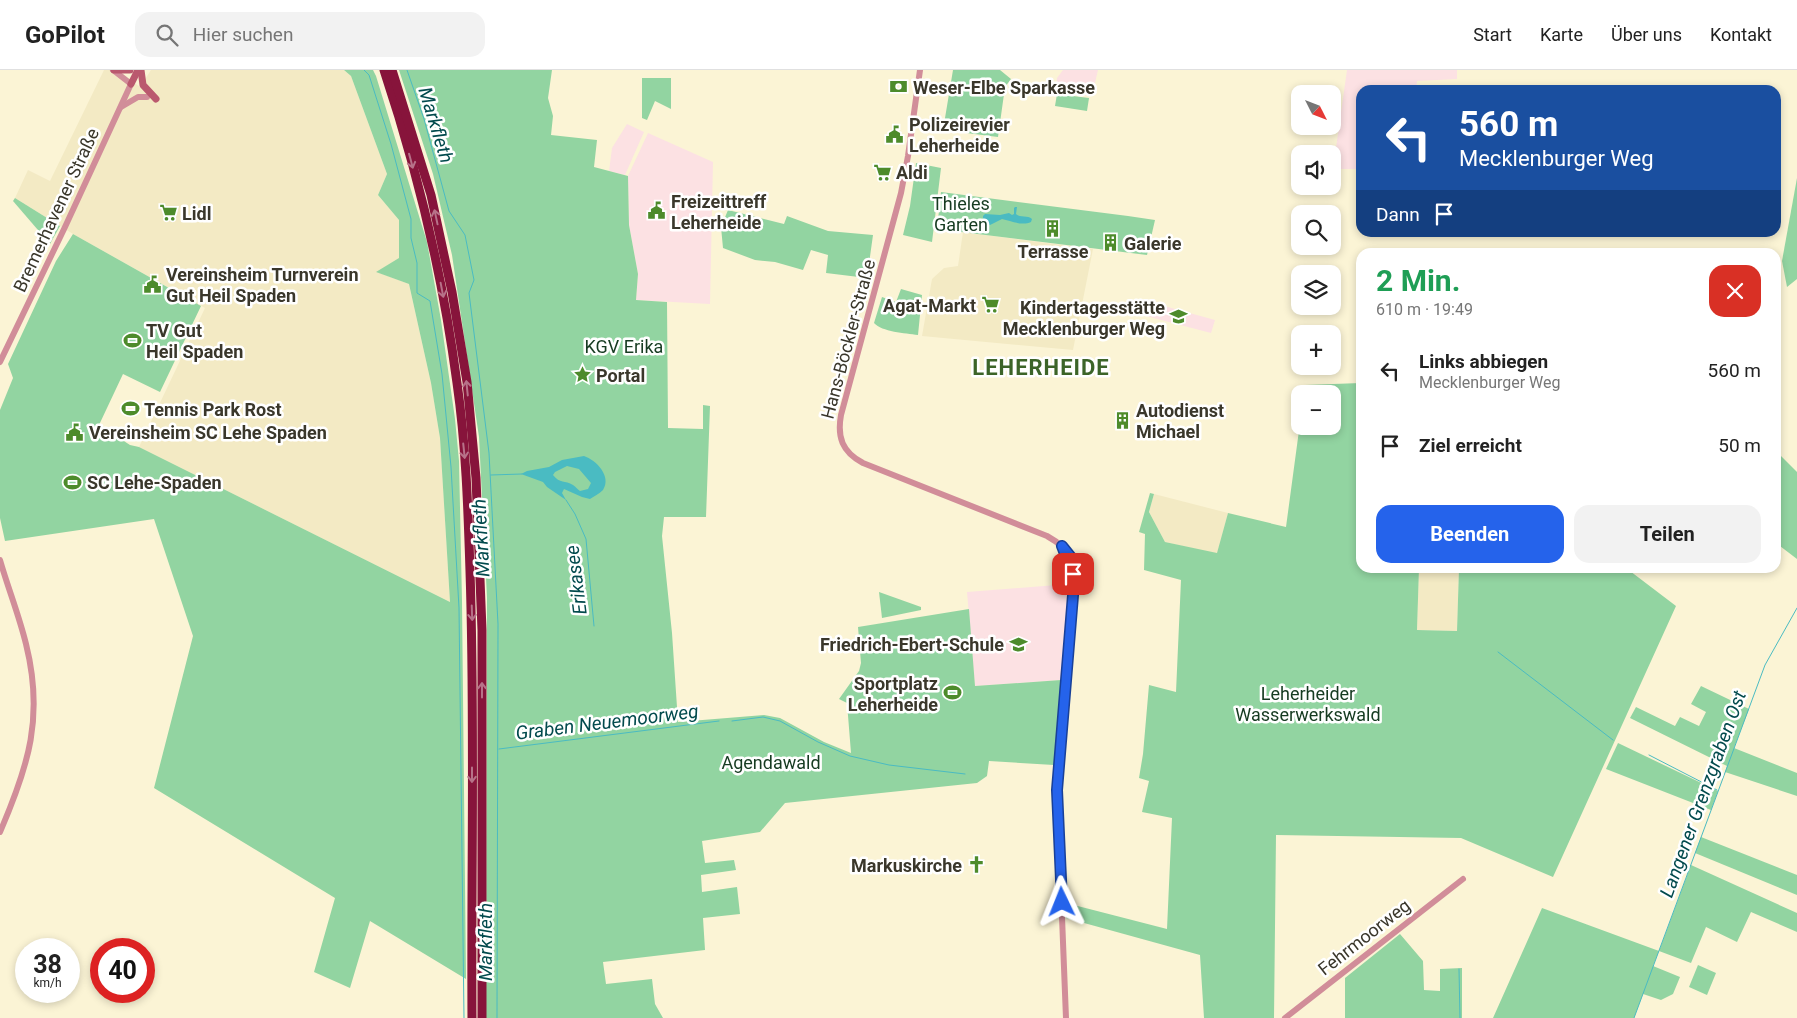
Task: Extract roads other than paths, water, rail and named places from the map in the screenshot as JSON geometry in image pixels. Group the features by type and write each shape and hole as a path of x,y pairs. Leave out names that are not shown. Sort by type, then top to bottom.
{"highway":[{"path":"378,70 391,107 398,114"},
{"path":"384,70 425,211 443,293 457,385 467,483 472,631 472,1018"},
{"path":"392,70 431,195 450,283 466,382 476,478 482,630 482,1018"}],"main road":[{"path":"114,70 130,70"},
{"path":"139,70 143,85 156,99"},
{"name":"Bremerhavener Straße","path":"131,84 139,70"}],"street":[{"path":"114,70 131,84"},
{"name":"Hans-Böckler-Straße","path":"920,70 901,193 839,426 840,435 851,457 863,464 1047,536 1062,546 1074,561 1074,580"},
{"name":"Bremerhavener Straße","path":"0,362 131,84"},
{"path":"120,108 138,97 147,97"},
{"path":"1062,546 1071,566 1074,580 1057,790 1066,1018"},
{"path":"0,560 26,644 32,678 34,708 28,758 0,832"},
{"name":"Fehrmoorweg","path":"1285,1018 1463,879"}],"water":[{"path":"1015,207 1017,207 1016,214 1032,219 1031,222 1020,223 1002,219 990,225 983,223 983,216 985,214 1000,215 1009,213 1012,215 1014,214"},
{"name":"Erikasee","path":"584,456 589,458 598,465 604,474 606,479 603,490 590,499 564,489 562,493 566,500 543,482 521,474 549,467 562,460","holes":["567,466 579,469 591,483 588,489 580,491 573,485 558,480 553,475"]}],"waterway":[{"path":"364,70 369,75 391,144 411,219 411,238 417,263 417,293 430,301 442,374 451,467 459,608 464,1018"},
{"name":"Markfleth","path":"407,70 424,119 449,211 465,235 474,280 469,293 489,453 498,624 497,1018"},
{"name":"Erikasee","path":"491,475 522,474"},
{"name":"Erikasee","path":"566,500 575,514 586,539 594,626"},
{"name":"Langener Grenzgraben Ost","path":"1634,1018 1765,665 1797,608"},
{"path":"1498,652 1613,740"},
{"name":"Graben Neuemoorweg","path":"732,721 763,717 780,721 818,742 850,756 889,765 965,774"},
{"name":"Graben Neuemoorweg","path":"499,749 719,721"},
{"path":"1649,755 1717,790"},
{"path":"1459,969 1460,1018"}],"place":[{"name":"Weser-Elbe Sparkasse","path":"899,87"},
{"name":"Polizeirevier Leherheide","path":"895,134"},
{"name":"Aldi","path":"882,172"},
{"name":"Freizeittreff Leherheide","path":"657,211"},
{"name":"Lidl","path":"168,213"},
{"name":"Terrasse","path":"1053,228"},
{"name":"Galerie","path":"1110,243"},
{"name":"Vereinsheim Turnverein Gut Heil Spaden","path":"152,284"},
{"name":"Agat-Markt","path":"990,305"},
{"name":"Kindertagesstätte Mecklenburger Weg","path":"1179,317"},
{"name":"TV Gut Heil Spaden","path":"132,340"},
{"name":"Portal","path":"582,375"},
{"name":"Tennis Park Rost","path":"130,409"},
{"name":"Autodienst Michael","path":"1122,420"},
{"name":"Vereinsheim SC Lehe Spaden","path":"75,432"},
{"name":"SC Lehe-Spaden","path":"73,482"},
{"name":"Friedrich-Ebert-Schule","path":"1018,644"},
{"name":"Sportplatz Leherheide","path":"952,693"},
{"name":"Markuskirche","path":"976,865"}],"district":[{"name":"LEHERHEIDE","path":"1041,367"}],"park label":[{"name":"Thieles Garten","path":"961,213"},
{"name":"KGV Erika","path":"624,346"},
{"name":"Leherheider Wasserwerkswald","path":"1308,703"},
{"name":"Agendawald","path":"771,762"}]}
